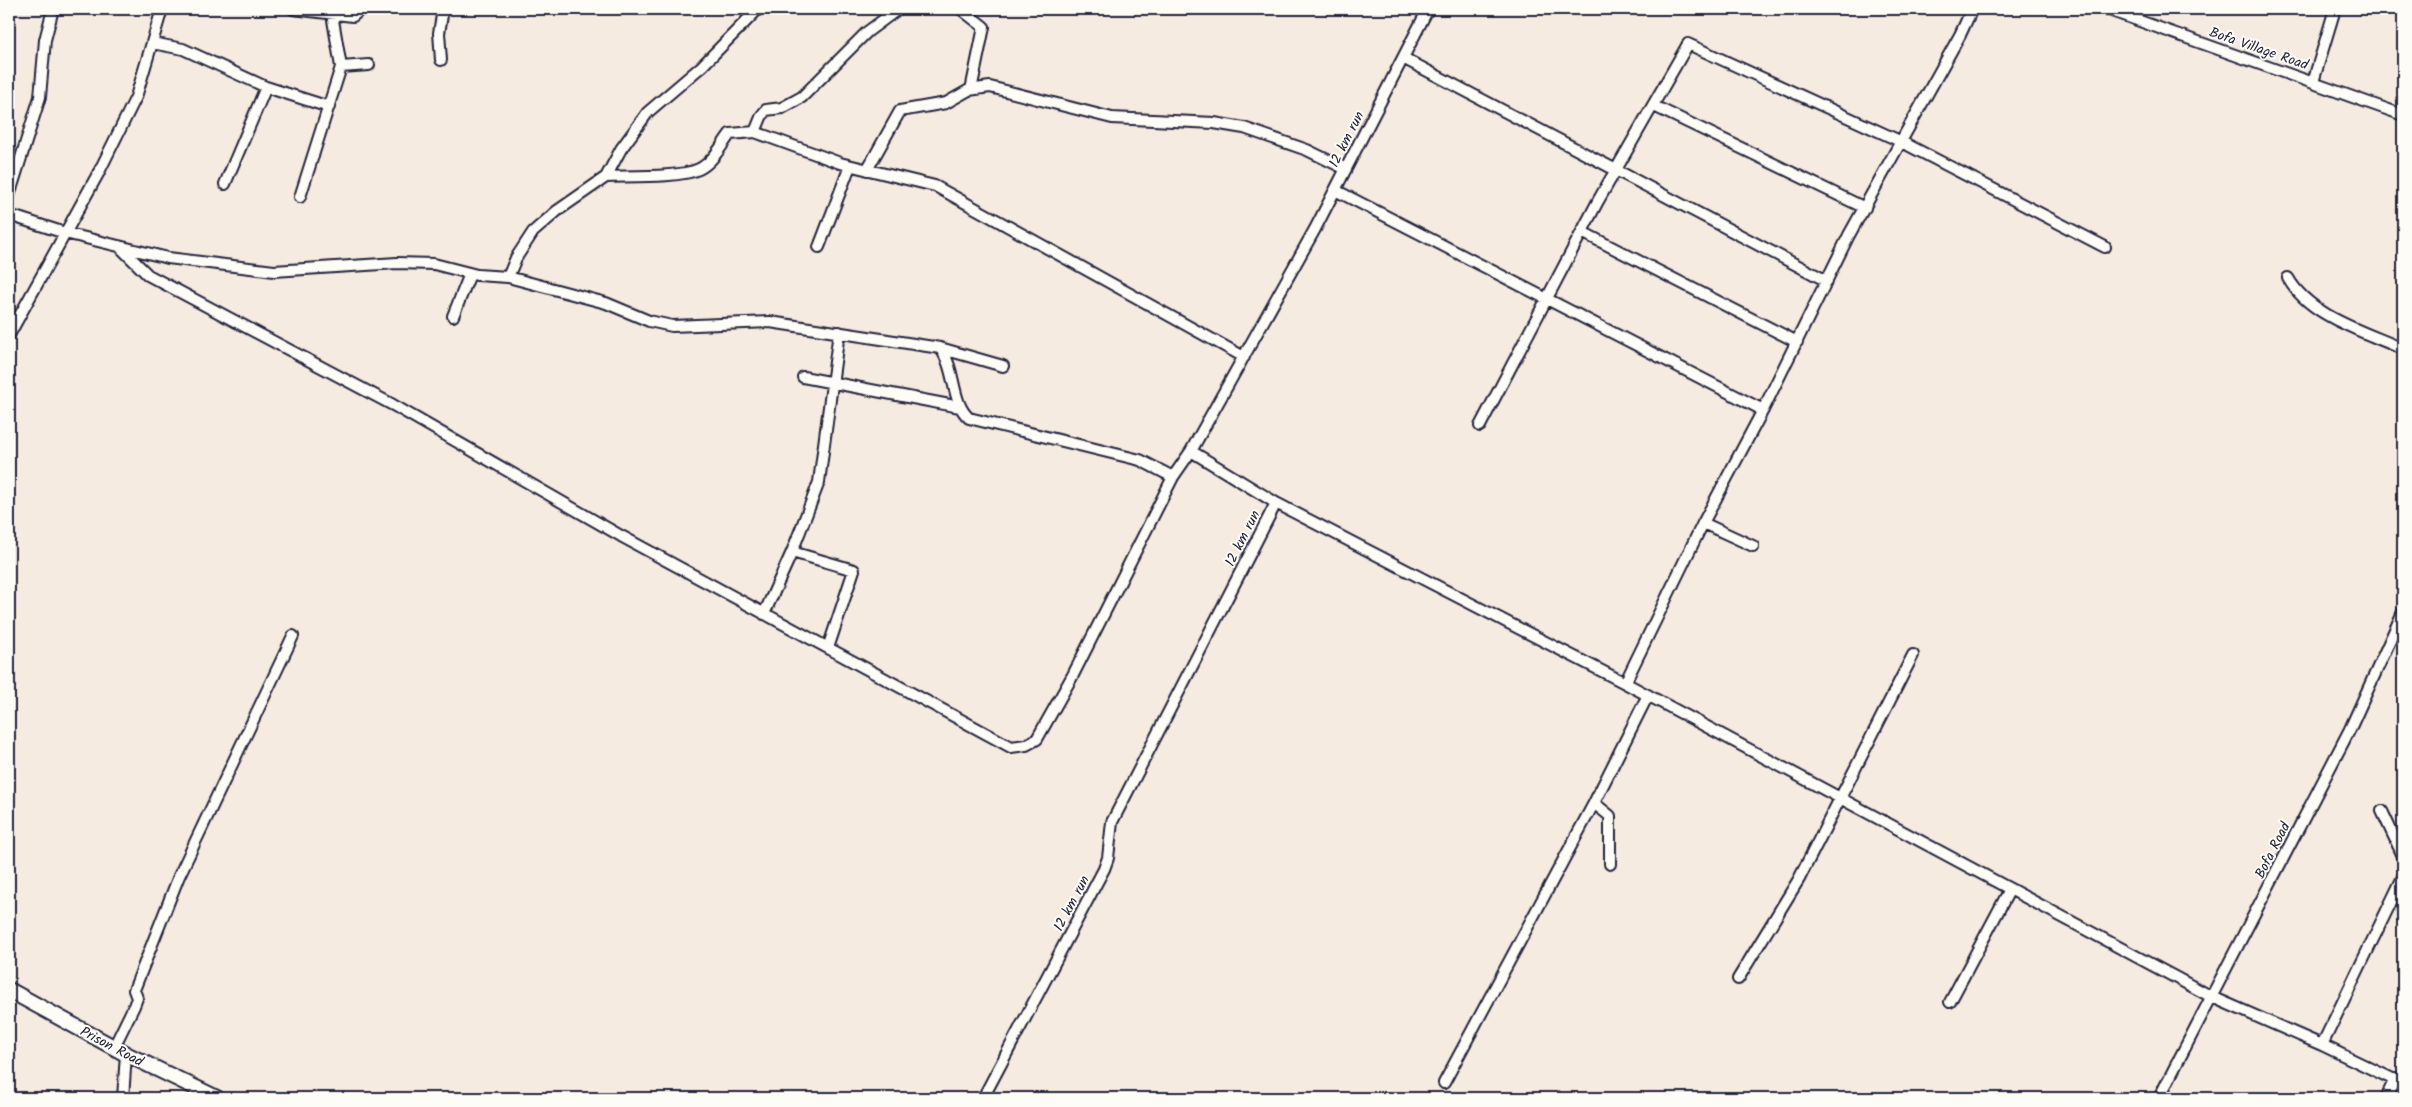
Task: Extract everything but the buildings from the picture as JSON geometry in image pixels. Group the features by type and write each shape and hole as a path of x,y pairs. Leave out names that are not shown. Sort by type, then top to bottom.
{"street":[{"path":"9,196 40,97 45,40 53,9"},
{"path":"9,335 99,172 136,97 162,9"},
{"path":"293,9 353,16 361,9"},
{"path":"441,60 439,33 444,9"},
{"path":"508,277 516,258 534,232 557,211 606,177 621,149 648,112 702,66 758,9"},
{"path":"755,132 766,110 782,108 802,97 867,32 898,9"},
{"path":"961,9 984,28 971,90"},
{"name":"12 km run","path":"983,1098 1104,869 1108,858 1112,822 1276,503 1191,451 1335,190 1428,9"},
{"path":"1625,683 1703,523 1763,410 1827,281 1960,35 1972,9"},
{"name":"Bofa Village Road","path":"2106,9 2403,115"},
{"path":"2313,82 2335,9"},
{"path":"300,196 341,67 332,14"},
{"path":"152,43 183,49 266,87 329,107"},
{"path":"1480,426 1582,232 1688,44 1902,142 2105,248"},
{"path":"1403,58 1827,281"},
{"path":"341,67 369,65"},
{"path":"225,184 266,87"},
{"path":"867,170 900,111 946,103 971,90 990,88 1112,118 1214,123 1244,128 1307,150 1346,169"},
{"path":"1654,106 1865,208"},
{"path":"606,177 700,169 712,159 730,134 755,132 850,166 935,186 1244,357"},
{"path":"818,247 850,166"},
{"path":"1335,190 1763,410"},
{"path":"9,214 65,233 168,258 274,271 397,262 434,264 470,274 508,277 606,303 648,321 672,326 770,322 940,348 1003,366"},
{"path":"1582,232 1797,342"},
{"path":"119,246 148,275 392,405 621,536 1011,747 1026,745 1036,739 1073,675 1173,477 1191,451"},
{"path":"453,316 470,274"},
{"path":"2288,278 2296,292 2313,306 2403,349"},
{"path":"764,614 792,552 818,482 839,332"},
{"path":"940,348 947,357 960,407 969,418 1140,460 1173,477"},
{"path":"803,377 960,407"},
{"path":"1276,503 1648,695 2212,998 2322,1045 2399,1082 2386,1098"},
{"path":"1703,523 1752,546"},
{"path":"792,552 854,570 828,648"},
{"name":"Bofa Road","path":"2159,1098 2350,729 2403,612"},
{"path":"114,1047 134,1006 137,998 134,990 179,876 293,636"},
{"path":"1738,979 1799,879 1913,655"},
{"path":"1444,1083 1594,803 1648,695"},
{"path":"1594,803 1610,816 1610,864"},
{"path":"2382,811 2403,856"},
{"path":"2322,1045 2403,877"},
{"path":"1950,1002 2010,889"},
{"name":"Prison Road","path":"9,993 126,1054 217,1098"},
{"path":"123,1098 126,1054"}]}
